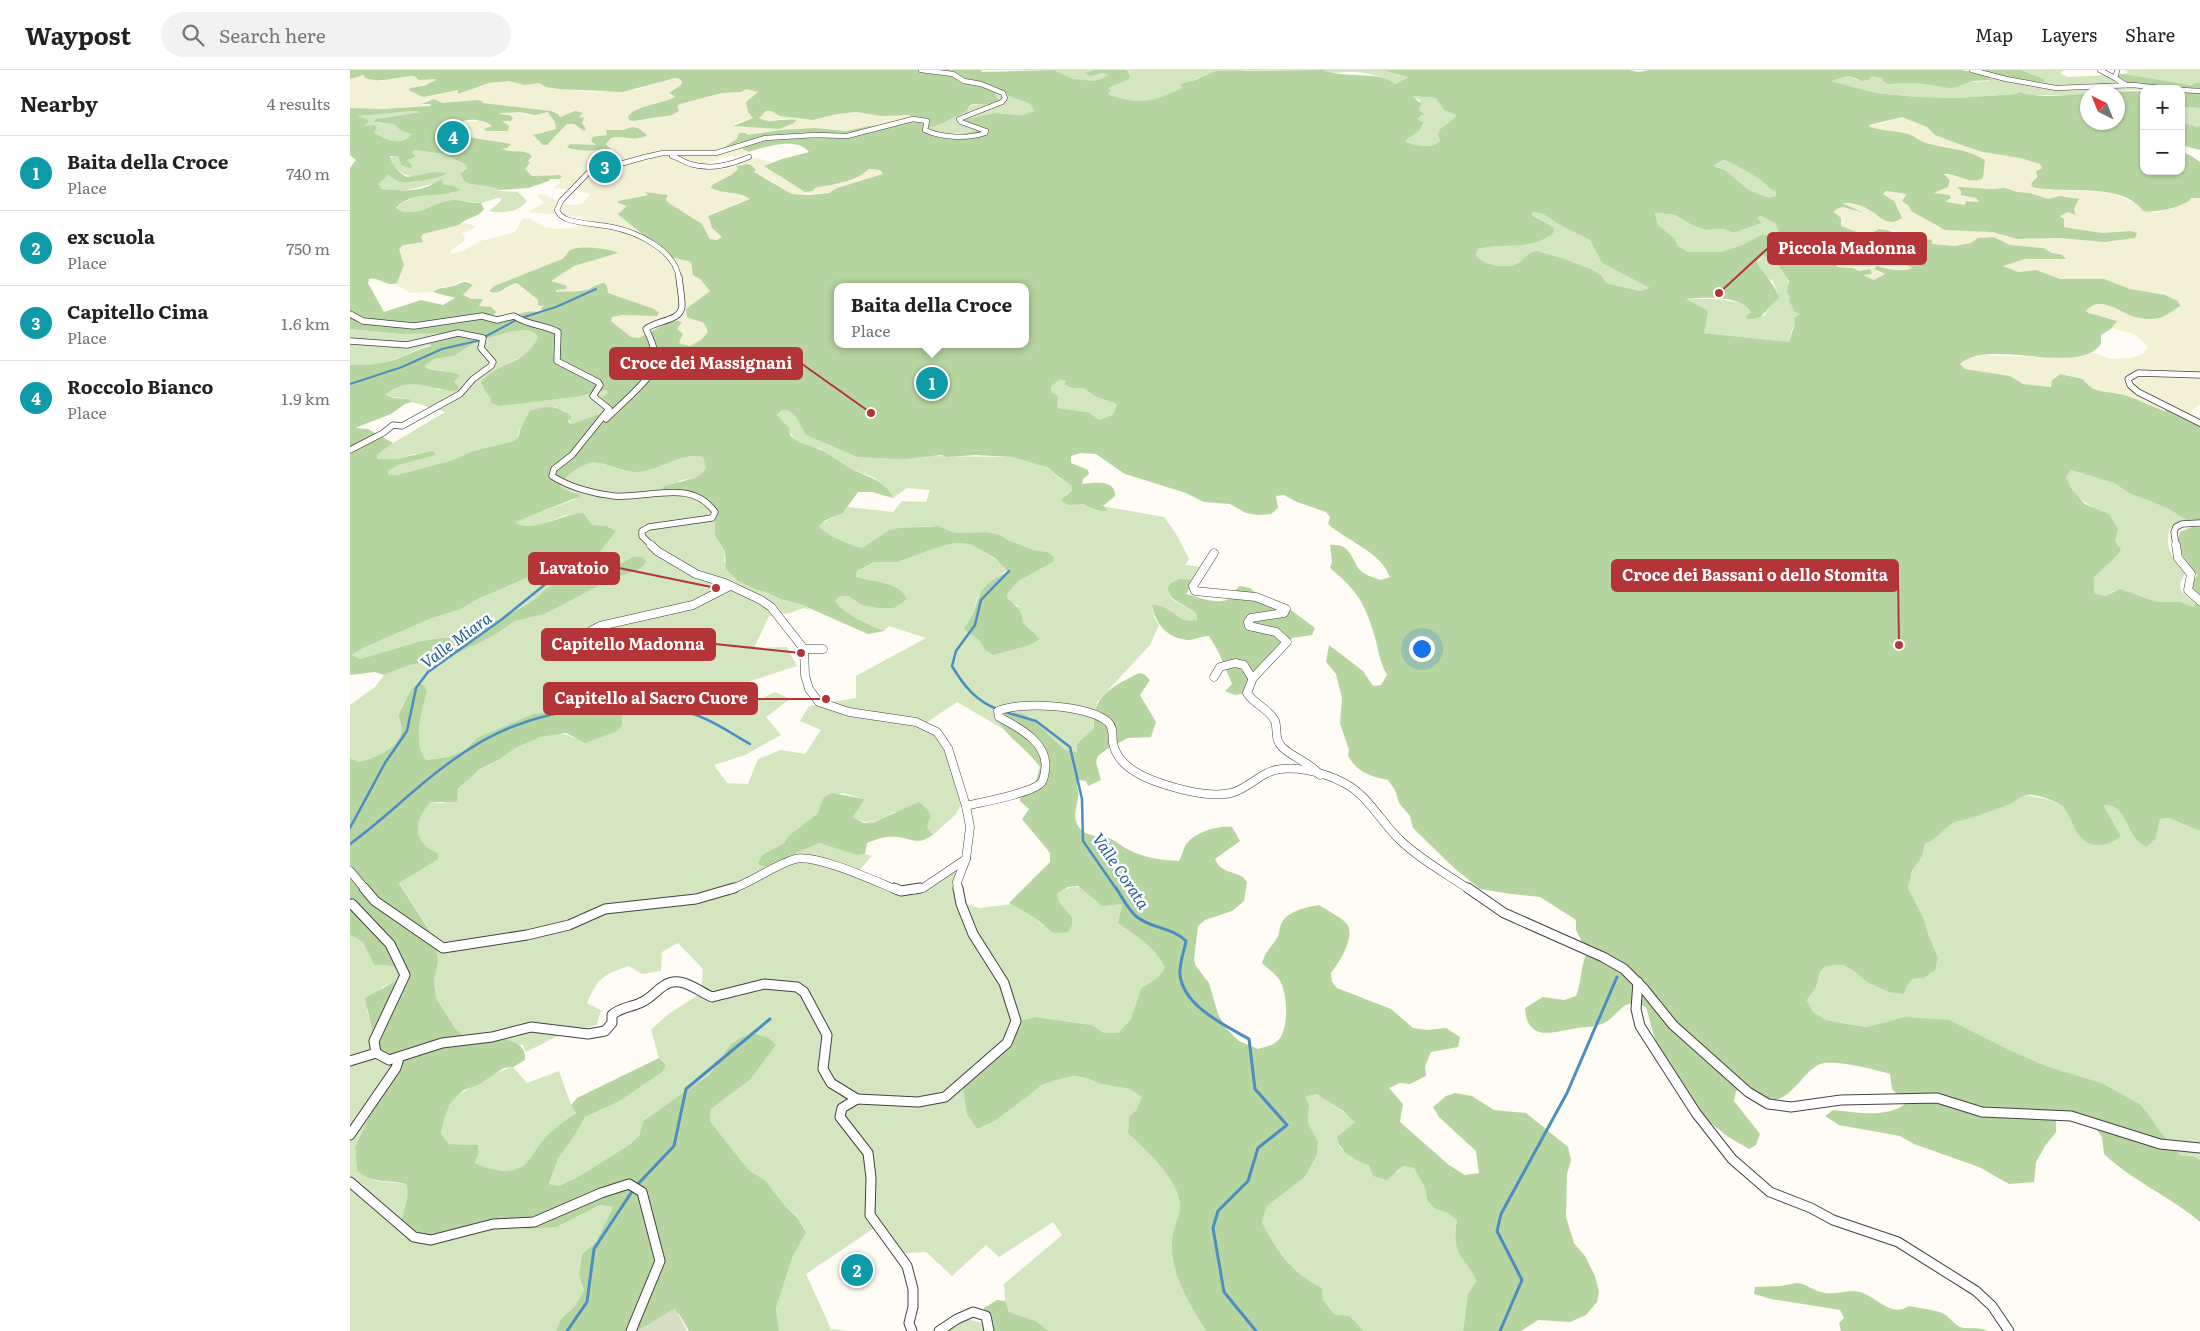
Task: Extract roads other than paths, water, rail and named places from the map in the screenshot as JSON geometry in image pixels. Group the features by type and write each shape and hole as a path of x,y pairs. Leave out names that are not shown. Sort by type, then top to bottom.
{"street":[{"path":"560,216 557,213 559,203 586,174 658,154 716,154 765,138 779,136 847,136 913,119 927,121 925,130 932,133 969,136 985,133 984,130 961,122 958,119 1002,102 1005,98 1003,93 981,84 964,81 953,74 921,70"},
{"path":"1972,70 2006,79 2056,88 2126,85 2140,86"},
{"path":"2100,70 2126,85"},
{"path":"2115,78 2117,71"},
{"path":"2185,90 2200,91"},
{"path":"658,154 677,157 690,164 708,167 732,165 749,157"},
{"path":"552,214 573,222 610,226 643,240 669,257 675,264 679,276 681,311 675,316 653,324 646,329 654,345 655,364 651,372 603,423 598,424"},
{"path":"350,314 364,321 414,326 482,316 497,320 514,316 526,324 548,327 558,332 557,361 567,368 591,377 600,385 593,396 609,409 572,455 554,469 552,474 554,478 612,496 661,493 695,495 706,498 715,512 712,518 649,527 642,532 642,536 657,551 696,574 730,586 766,604 777,614 793,638 804,649 805,674 810,689 819,702 840,710 901,719 932,728 941,737 948,748 966,806 970,827 966,859 957,882 962,904 973,934 1004,983 1016,1021 1007,1044 945,1097 918,1102 857,1099 831,1083 823,1069 827,1035 804,992 797,987 764,984 712,997 702,994 684,982 675,982 666,984 641,1003 616,1011 612,1015 612,1023 605,1031 588,1034 531,1027 492,1037 442,1043 389,1060 376,1053 350,1061"},
{"path":"350,342 407,344 434,340 458,333 482,338 481,348 493,362 491,366 472,379 460,394 402,426 393,425 383,433 351,450"},
{"path":"2200,374 2138,373 2130,376 2128,379 2130,385 2138,392 2200,423"},
{"path":"2200,523 2182,524 2176,527 2174,534 2178,558 2191,574 2188,590 2200,601"},
{"path":"1214,553 1193,586 1195,591 1200,593 1235,594 1265,600 1286,609 1284,612 1251,618 1248,622 1249,626 1280,634 1287,642 1283,649 1252,678 1248,684 1248,696 1274,720 1276,739 1280,745 1289,754 1316,769 1320,775"},
{"path":"591,630 600,626 693,605 730,586"},
{"path":"804,649 823,649"},
{"path":"1214,677 1220,667 1235,663 1244,665 1252,678"},
{"path":"966,806 1028,790 1044,779 1047,761 1044,751 1023,731 999,717 998,712 1000,709 1007,706 1047,706 1091,714 1104,719 1110,724 1115,749 1124,762 1141,775 1159,782 1191,790 1223,794 1240,789 1281,768 1320,775 1351,787 1363,798 1397,838 1492,906 1516,919 1618,965 1638,982 1673,1025 1748,1092 1768,1104 1791,1107 1841,1100 1937,1098 1990,1113 2071,1116 2160,1144 2200,1148"},
{"path":"350,871 375,901 443,948 527,935 569,925 605,909 696,899 736,888 769,869 798,858 825,862 867,880 900,891 924,888 966,859"},
{"path":"351,902 385,936 400,960 405,974 374,1041 376,1053"},
{"path":"1638,982 1636,1009 1640,1026 1696,1113 1732,1159 1770,1192 1811,1208 1833,1220 1898,1242 1976,1291 1992,1306 2009,1331"},
{"path":"350,1135 396,1068 399,1058"},
{"path":"857,1099 842,1108 840,1117 868,1153 871,1178 870,1215 907,1266 913,1289 913,1307 909,1323 912,1331"},
{"path":"350,1182 414,1237 431,1240 493,1224 534,1222 601,1193 630,1185 640,1190 660,1261 631,1331"},
{"path":"939,1331 957,1319 973,1312 986,1316 988,1331"}],"waterway":[{"path":"350,384 402,367 442,349 477,341 518,319 556,307 596,289"},
{"name":"Valle Miara","path":"350,828 385,763 407,731 416,688 428,672 501,620 548,582 578,570 595,569"},
{"name":"Valle Corata","path":"997,709 976,697 952,666 956,651 975,625 981,600 1009,571"},
{"path":"350,844 461,754 502,731 539,718 583,709 629,706 652,707 693,714 708,720 750,744"},
{"name":"Valle Corata","path":"1005,712 1036,721 1070,747 1082,799 1083,841 1117,890"},
{"name":"Valle Corata","path":"1116,888 1137,917 1149,924 1175,933 1186,941 1180,975 1189,997 1207,1014 1249,1039 1255,1089 1287,1125 1258,1148 1248,1181 1218,1211 1213,1228 1224,1292 1256,1331"},
{"path":"1500,1331 1522,1280 1497,1231 1501,1214 1567,1093 1617,977"},
{"path":"637,1185 674,1146 686,1089 770,1019"},
{"path":"567,1331 587,1302 594,1249 633,1190"}],"place":[{"name":"Roccolo Bianco","path":"453,137"},
{"name":"Capitello Cima","path":"605,167"},
{"name":"Piccola Madonna","path":"1719,293"},
{"name":"Baita della Croce","path":"932,383"},
{"name":"Croce dei Massignani","path":"871,413"},
{"name":"Lavatoio","path":"716,588"},
{"name":"Croce dei Bassani o dello Stomita","path":"1899,645"},
{"name":"Capitello Madonna","path":"801,653"},
{"name":"Capitello al Sacro Cuore","path":"826,699"},
{"name":"ex scuola","path":"857,1270"}]}
